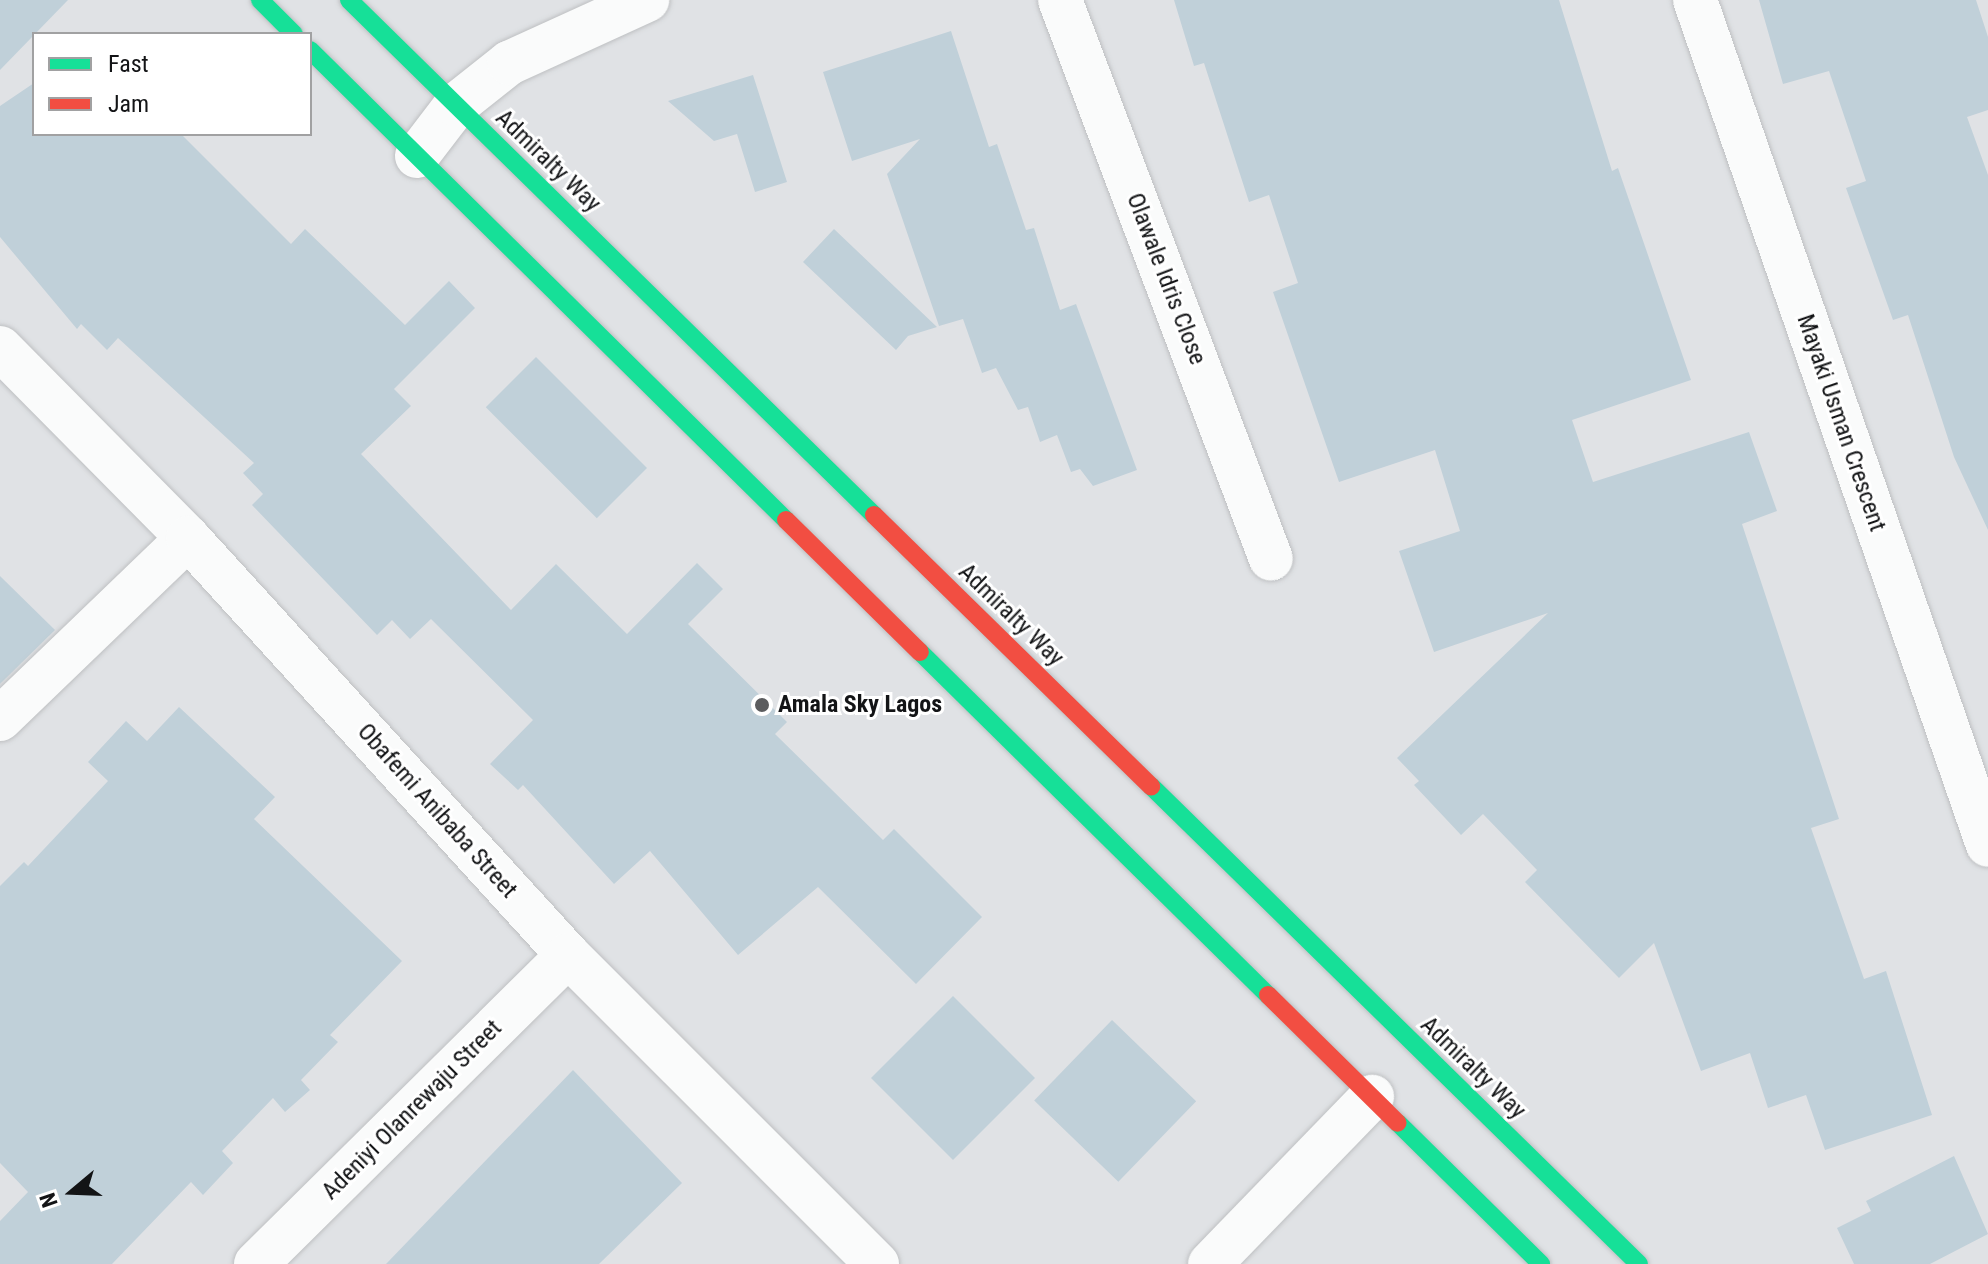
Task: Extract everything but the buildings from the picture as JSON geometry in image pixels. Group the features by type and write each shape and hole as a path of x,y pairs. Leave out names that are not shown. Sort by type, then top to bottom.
{"main road":[{"path":"260,0 292,32"},
{"name":"Admiralty Way","path":"349,0 1639,1264"},
{"path":"312,52 1541,1264"}],"street":[{"path":"417,156 456,105 553,37 647,0"},
{"name":"Olawale Idris Close","path":"1060,0 1271,559"},
{"name":"Mayaki Usman Crescent","path":"1695,0 1988,845"},
{"name":"Obafemi Anibaba Street","path":"0,348 188,538 568,955 877,1264"},
{"path":"0,719 188,538"},
{"name":"Adeniyi Olanrewaju Street","path":"256,1264 568,955"},
{"path":"1210,1264 1372,1097"}],"traffic: fast":[{"path":"260,0 292,32"},
{"path":"349,0 874,515"},
{"path":"312,52 786,520"},
{"path":"920,652 1268,995"},
{"path":"1151,786 1639,1264"},
{"path":"1398,1123 1541,1264"}],"traffic: jam":[{"path":"874,515 1151,786"},
{"path":"786,520 920,652"},
{"path":"1268,995 1398,1123"}],"place":[{"name":"Amala Sky Lagos","path":"762,705"}]}
